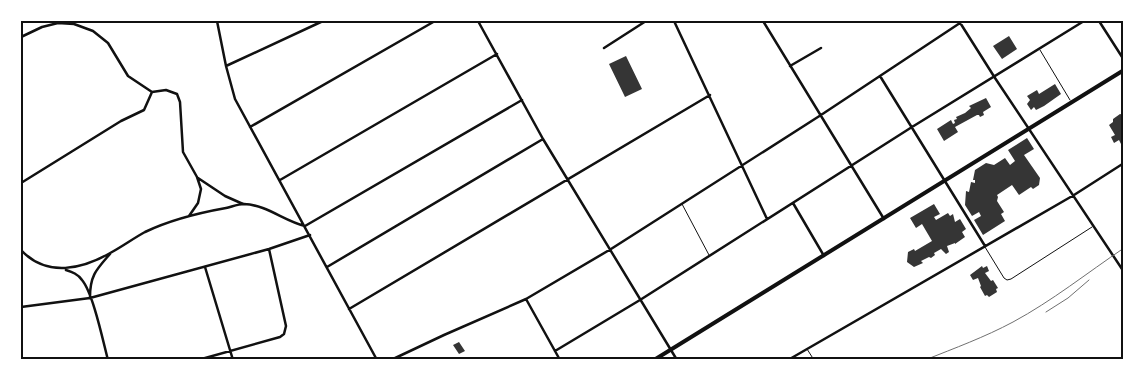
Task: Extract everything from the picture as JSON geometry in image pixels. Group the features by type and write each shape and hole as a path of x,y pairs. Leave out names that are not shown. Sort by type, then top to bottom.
{"main road":[{"path":"654,360 1124,70"}],"street":[{"path":"217,21 235,99 377,360"},
{"path":"226,66 323,21"},
{"path":"250,127 435,21"},
{"path":"478,21 543,139 677,360"},
{"path":"604,48 646,21"},
{"path":"674,21 767,219"},
{"path":"764,21 884,219"},
{"path":"555,351 640,300 793,202 1084,21"},
{"path":"1099,21 1124,60"},
{"path":"391,360 526,299 611,249 821,115 961,22 995,78 1124,272"},
{"path":"21,37 42,27 58,23 74,24 93,32 108,43 128,76 152,92 166,90 177,94 180,102 183,152 197,177 201,189 198,203 189,216"},
{"path":"790,66 821,48"},
{"path":"280,180 497,54"},
{"path":"880,76 985,246"},
{"path":"21,183 121,121 144,110 152,92"},
{"path":"349,308 710,95"},
{"path":"197,177 225,196 244,204 270,210 296,224 305,226 522,100"},
{"path":"327,267 543,139"},
{"path":"788,360 1074,195 1124,163"},
{"path":"793,202 824,256"},
{"path":"64,269 88,263 111,253 145,232 189,216 244,204"},
{"path":"21,307 90,298 269,249 310,235"},
{"path":"198,360 280,337 284,334 286,326 269,249"},
{"path":"21,250 52,268 76,273 83,281 90,298 108,360"},
{"path":"90,298 90,284 94,273 111,253"},
{"path":"205,267 233,360"},
{"path":"526,299 560,360"}],"lane":[{"path":"1039,50 1071,102"},
{"path":"682,204 709,256"},
{"path":"985,246 1004,278 1011,280 1094,225"},
{"path":"807,349 814,360"}],"building":[{"path":"1009,36 1017,49 1002,59 993,46"},
{"path":"626,56 642,89 625,97 609,64"},
{"path":"1055,84 1061,94 1044,106 1036,110 1034,107 1031,110 1027,104 1030,100 1027,96 1037,90 1039,94"},
{"path":"986,98 991,107 983,112 984,115 980,117 977,115 955,127 958,132 944,141 937,129 951,120 953,124 955,123 956,117 971,108 969,106"},
{"path":"1120,114 1124,115 1124,145 1122,146 1119,140 1114,143 1111,137 1115,135 1109,125"},
{"path":"1027,138 1034,149 1024,155 1040,178 1039,185 1033,189 1031,187 1019,195 1012,185 997,195 997,201 1004,212 1001,214 1005,221 983,235 974,220 981,216 979,212 972,216 965,205 966,191 969,192 971,182 975,183 975,180 973,180 975,170 986,163 994,165 1005,158 1010,165 1015,161 1008,150"},
{"path":"934,204 940,214 934,217 936,220 948,213 950,216 953,214 955,222 960,219 966,229 962,232 965,237 955,244 947,246 949,252 946,254 941,249 934,253 935,255 931,258 929,257 921,261 923,263 914,267 907,262 908,252 914,249 915,251 932,241 922,224 916,228 910,218"},
{"path":"982,266 983,268 987,266 989,271 985,273 998,288 996,289 997,292 989,297 985,296 978,278 973,280 970,275"},
{"path":"459,342 465,351 459,354 453,345"}],"railway":[{"path":"925,360 1013,322 1056,296 1124,248"},
{"path":"1046,312 1068,298 1089,280"}]}
